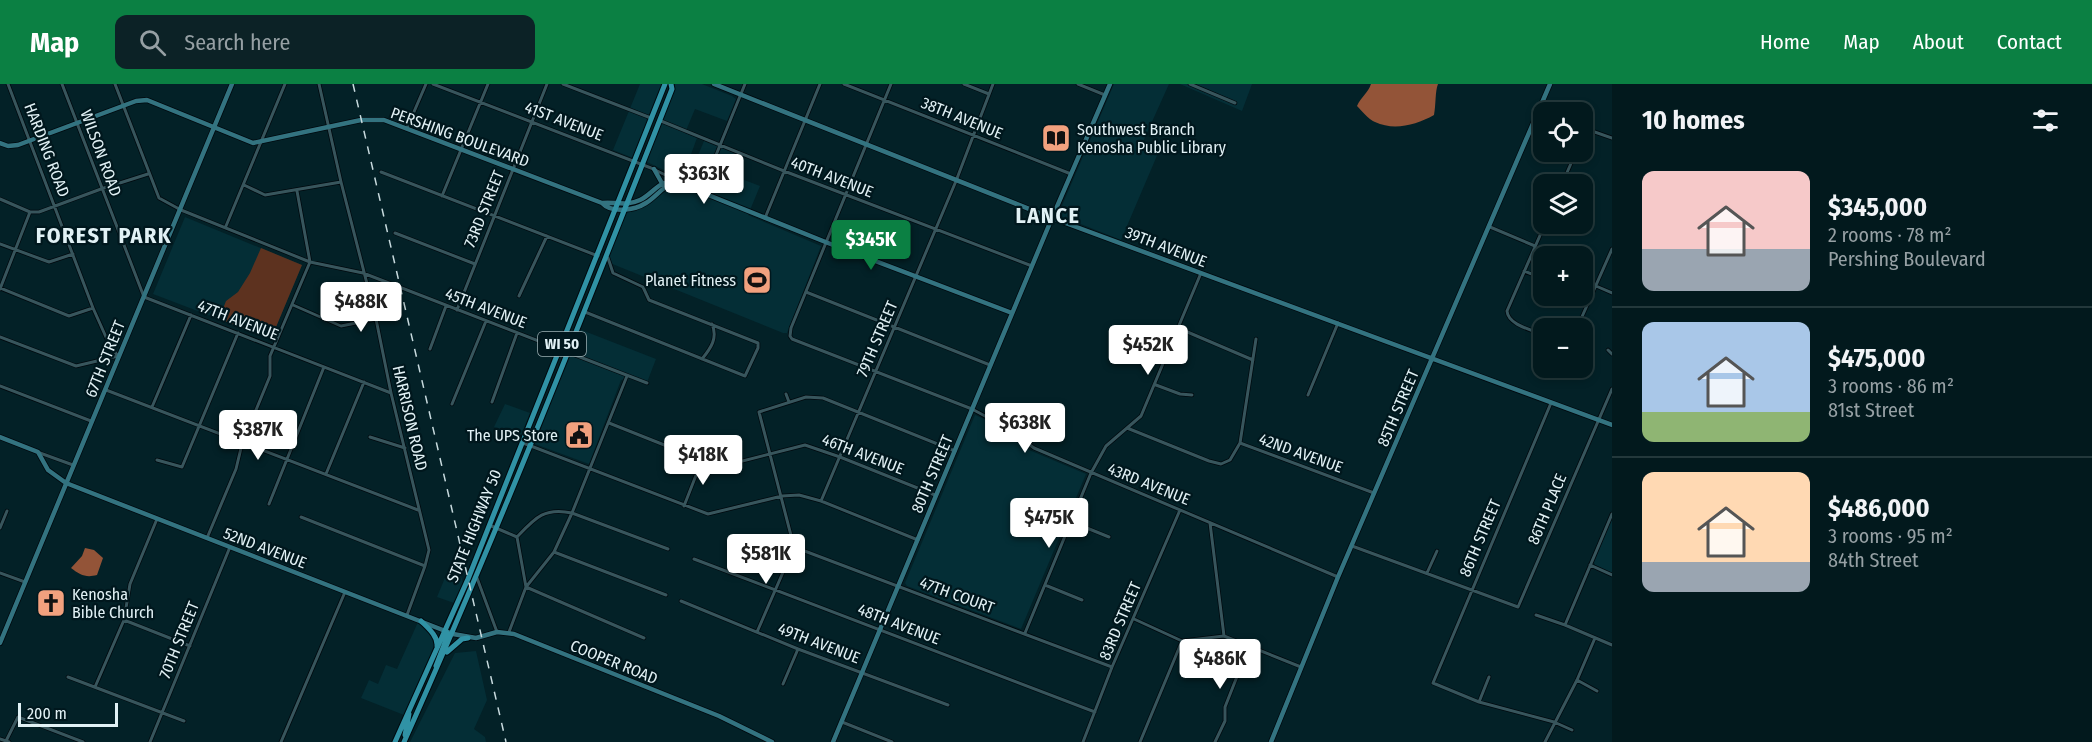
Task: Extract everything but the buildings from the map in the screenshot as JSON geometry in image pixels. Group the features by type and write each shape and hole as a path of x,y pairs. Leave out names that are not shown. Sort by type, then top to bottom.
{"main road":[{"name":"STATE HIGHWAY 50","path":"404,742 477,578 626,206 652,118 665,84"},
{"name":"STATE HIGHWAY 50","path":"395,742 464,588 617,208 659,121 672,86"},
{"path":"453,634 452,627 462,602 464,588"},
{"path":"421,621 434,634 438,642 437,648"},
{"path":"433,680 438,657 448,635 446,630"},
{"path":"444,655 455,644 468,638"},
{"path":"404,742 409,719 408,713"}],"street":[{"name":"HARDING ROAD","path":"8,84 93,308 110,346 118,356"},
{"name":"WILSON ROAD","path":"62,84 144,297"},
{"name":"45TH AVENUE","path":"115,84 159,198 181,210 310,262 363,273 647,383"},
{"name":"67TH STREET","path":"0,643 91,421 106,390 118,356 216,129 232,84"},
{"path":"225,227 285,84"},
{"name":"HARRISON ROAD","path":"319,84 429,550 407,615"},
{"path":"407,128 426,84"},
{"name":"41ST AVENUE","path":"433,84 654,169 685,185"},
{"path":"442,195 488,84"},
{"name":"73RD STREET","path":"457,310 547,84"},
{"path":"563,84 652,118"},
{"name":"39TH AVENUE","path":"714,84 1052,218 1612,425"},
{"path":"701,192 745,84"},
{"path":"765,218 820,84"},
{"name":"38TH AVENUE","path":"844,84 1071,175"},
{"path":"891,84 828,243 806,292 990,365"},
{"path":"964,84 989,94"},
{"name":"79TH STREET","path":"821,501 956,181 993,84"},
{"path":"1078,84 1106,95"},
{"name":"80TH STREET","path":"834,742 990,365 1110,84"},
{"path":"1190,84 1235,103"},
{"name":"85TH STREET","path":"1271,742 1338,577 1550,84"},
{"name":"PERSHING BOULEVARD","path":"0,142 11,146 31,141 136,101 147,100 245,141 261,142 329,126 369,119 384,120 617,208 644,205 663,186 673,183 685,185 828,243 1012,313"},
{"name":"40TH AVENUE","path":"659,121 1032,266"},
{"path":"1593,131 1612,138"},
{"path":"1566,174 1571,162"},
{"path":"654,169 663,186"},
{"path":"381,172 598,256"},
{"path":"0,199 30,212 39,212 148,174"},
{"path":"244,185 265,195 341,182"},
{"path":"207,538 236,469 242,444 270,376 270,356 310,262 297,191"},
{"path":"30,212 0,289 69,316 93,308"},
{"path":"1489,226 1535,246 1541,234"},
{"path":"395,233 475,264"},
{"path":"519,296 547,236"},
{"path":"0,244 49,262 73,254"},
{"path":"1582,318 1612,249"},
{"path":"1533,251 1509,306 1508,316 1513,321 1533,330"},
{"path":"583,311 745,376 758,348 758,343 649,300 642,287 613,273 608,258"},
{"path":"1524,271 1533,275"},
{"path":"1025,633 1091,473 1106,446 1141,416 1156,385 1201,273"},
{"path":"1596,286 1612,293"},
{"name":"43RD AVENUE","path":"806,292 790,332 792,339 972,409 1009,429 1035,448 1338,577"},
{"name":"47TH AVENUE","path":"144,297 391,393"},
{"path":"293,305 341,326 376,319"},
{"path":"430,349 446,305"},
{"path":"152,407 191,315"},
{"path":"452,404 486,321"},
{"path":"1308,395 1338,323"},
{"path":"702,359 713,342 715,331 712,324"},
{"path":"1178,328 1253,360"},
{"path":"157,460 182,466 238,333"},
{"path":"492,402 517,333"},
{"path":"0,337 76,366 118,356"},
{"path":"1240,443 1256,339"},
{"path":"1608,350 1612,354"},
{"path":"269,504 324,368"},
{"path":"508,632 526,587 554,552 591,469 627,376"},
{"path":"326,474 364,382"},
{"path":"1156,385 1180,394 1192,395"},
{"path":"0,386 91,421"},
{"name":"86TH PLACE","path":"1472,589 1518,607 1612,388"},
{"path":"106,390 418,510"},
{"path":"786,394 789,402"},
{"path":"758,632 794,547 759,412 806,397 823,398 955,451"},
{"name":"86TH STREET","path":"1479,702 1433,683 1551,402"},
{"name":"46TH AVENUE","path":"609,423 723,466 805,445 936,495"},
{"name":"42ND AVENUE","path":"1127,428 1221,464 1230,460 1240,443 1375,493"},
{"path":"0,437 74,465"},
{"path":"370,437 405,447"},
{"path":"522,442 708,514 782,496 799,495 821,501 918,540"},
{"name":"52ND AVENUE","path":"38,452 48,470 66,483 157,519 453,634 468,638 497,632"},
{"path":"684,506 702,460"},
{"path":"517,537 539,515 560,510 668,549"},
{"name":"83RD STREET","path":"1083,742 1112,667 1180,510"},
{"path":"0,528 7,511"},
{"path":"1565,625 1612,514"},
{"path":"301,517 425,566"},
{"path":"95,687 124,620 130,584 157,519"},
{"path":"1072,522 1109,537"},
{"path":"1210,523 1224,636"},
{"path":"489,525 517,537"},
{"path":"517,537 526,587"},
{"path":"1352,546 1472,589"},
{"name":"70TH STREET","path":"150,742 230,547"},
{"name":"47TH COURT","path":"794,547 1112,667"},
{"path":"734,573 744,550"},
{"path":"1427,573 1437,551"},
{"path":"554,552 666,595"},
{"name":"48TH AVENUE","path":"694,559 1095,712"},
{"path":"1590,566 1612,575"},
{"path":"0,573 25,582"},
{"path":"477,578 497,632"},
{"path":"1045,585 1082,600"},
{"path":"526,587 644,638"},
{"path":"281,742 345,592"},
{"name":"49TH AVENUE","path":"681,601 798,650 948,705"},
{"path":"1536,615 1612,645"},
{"path":"1134,619 1182,641 1224,636 1301,668"},
{"path":"124,620 190,646"},
{"name":"COOPER ROAD","path":"497,632 508,632 719,716 772,742"},
{"path":"1545,742 1577,680 1595,638"},
{"path":"1140,742 1182,641"},
{"path":"1215,742 1225,721 1225,707 1249,646"},
{"path":"783,684 798,650"},
{"path":"68,677 184,721"},
{"path":"1489,677 1479,702 1554,722 1572,730"},
{"path":"1577,680 1598,690"},
{"path":"0,739 8,741 18,717 83,742"},
{"path":"842,722 892,742"}],"shaded area":[{"path":"640,84 663,84 633,158 613,150"},
{"path":"675,84 702,84 736,99 727,121 695,109 685,133 697,138 690,157 696,160 704,141 734,153 726,173 760,186 748,215 821,246 787,333 605,261 627,210 637,208 670,188 690,191 693,184 645,161"},
{"path":"1114,84 1169,84 1142,144 1159,151 1121,240 1058,215"},
{"path":"1180,84 1252,84 1242,111"},
{"path":"1371,84 1438,84 1434,115 1405,126 1382,125 1375,122 1357,106"},
{"path":"185,217 302,265 271,339 153,294"},
{"path":"261,248 302,265 271,339 219,319 226,301 238,292 250,273"},
{"path":"579,329 656,359 646,385 630,378 621,380 589,464 535,444"},
{"path":"505,404 530,413 520,438 494,427"},
{"path":"975,415 1001,426 1029,450 1086,474 1021,629 907,586 905,583"},
{"path":"1612,518 1612,573 1595,565 1594,562"},
{"path":"85,548 94,550 103,558 97,575 83,575 71,568 82,556"},
{"path":"454,556 463,582 454,603 437,597"},
{"path":"418,622 434,629 439,636 404,715 361,698 369,680 378,684 386,665 397,669"},
{"path":"476,651 487,700 474,729 485,737 486,742 410,742 455,653"}],"railway":[{"path":"353,84 506,742"}],"place":[{"name":"Southwest Branch Kenosha Public Library","path":"1056,138"},
{"name":"Planet Fitness","path":"757,280"},
{"name":"The UPS Store","path":"579,435"},
{"name":"Kenosha Bible Church","path":"51,603"}],"district":[{"name":"LANCE","path":"1048,215"},
{"name":"FOREST PARK","path":"104,235"}]}
